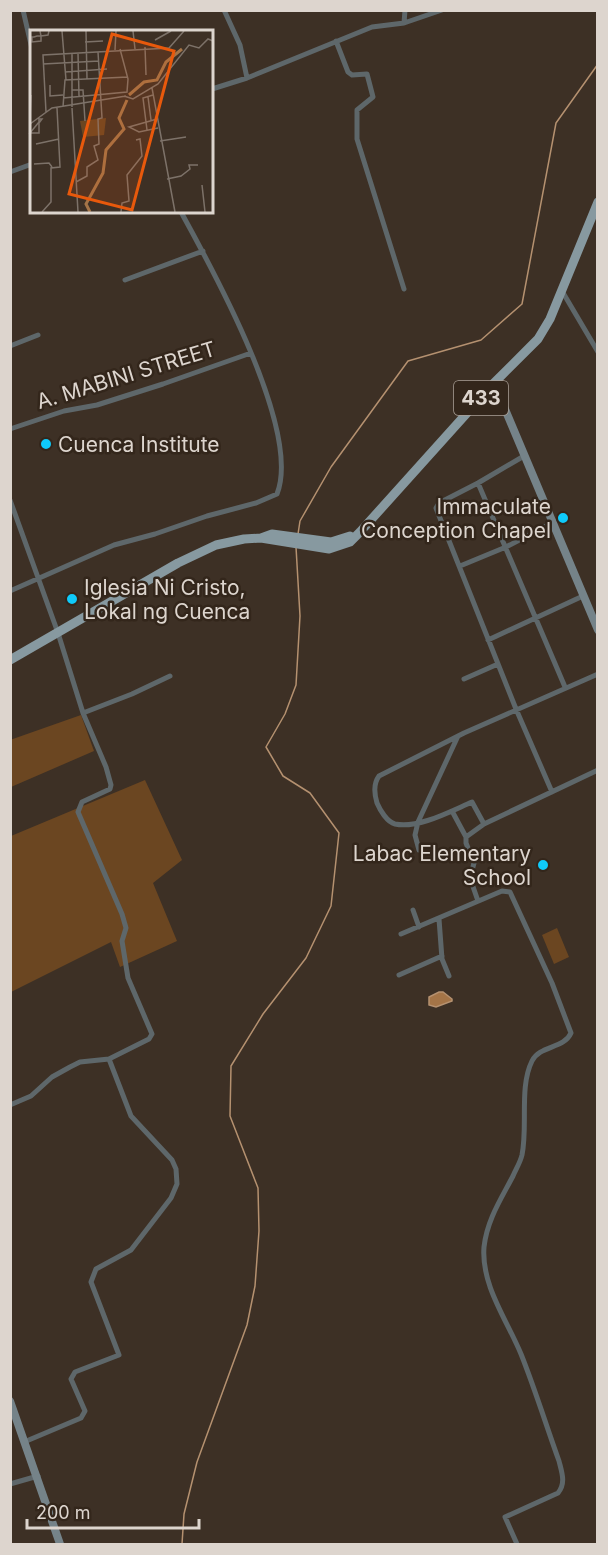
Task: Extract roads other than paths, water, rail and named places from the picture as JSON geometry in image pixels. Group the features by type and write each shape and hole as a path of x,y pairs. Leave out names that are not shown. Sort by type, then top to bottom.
{"main road":[{"name":"433","path":"10,660 197,552 230,541 261,538 320,545 342,540 369,521 538,339 550,319 597,202"}],"street":[{"path":"23,10 30,40"},
{"path":"224,10 240,45 247,78"},
{"path":"405,10 405,23"},
{"path":"213,89 247,78 372,27 405,23 442,10"},
{"path":"336,41 348,72 352,75 367,74 373,92 372,97 357,110 357,139 404,289"},
{"path":"10,172 30,165"},
{"path":"10,591 114,545 256,503 277,494 282,473 273,418 258,368 182,213"},
{"path":"125,280 202,251"},
{"path":"562,291 597,352"},
{"path":"10,346 38,335"},
{"name":"A. MABINI STREET","path":"10,429 64,411 97,405 251,353"},
{"path":"494,384 597,630"},
{"path":"524,456 439,503 436,507 516,709 552,792"},
{"path":"478,483 565,687"},
{"path":"10,500 58,633 83,712 111,785 110,789 82,802 78,812 122,914 126,928 122,941 128,978 151,1027 152,1034 149,1039 109,1059 80,1062 70,1066 52,1077 32,1096 10,1105"},
{"path":"460,566 506,547 552,523"},
{"path":"488,640 583,596"},
{"path":"464,679 498,664"},
{"path":"484,824 472,802 418,822 396,824 388,820 378,804 374,788 375,781 379,776 458,736 597,674"},
{"path":"83,712 132,694 170,676"},
{"path":"419,850 415,835 418,822 458,736"},
{"path":"466,837 484,824 597,770"},
{"path":"452,811 466,837 474,863 470,878 478,901"},
{"path":"401,934 507,890 512,895 572,1033 562,1043 538,1053 533,1058 527,1082 521,1159 489,1222 484,1248 490,1284 520,1352 563,1478 562,1487 558,1493 505,1517 516,1545"},
{"path":"413,910 419,927"},
{"path":"438,919 442,956 449,976"},
{"path":"399,975 442,956"},
{"path":"24,1442 84,1415 85,1411 72,1375 119,1354 91,1282 92,1275 96,1269 131,1250 171,1198 177,1184 176,1169 171,1161 131,1116 109,1059"},
{"path":"10,1401 38,1476 60,1545"},
{"path":"10,1484 38,1476"}],"waterway":[{"path":"298,534 300,521 331,467 408,361 481,340 522,304 556,123 598,64"},
{"path":"182,1544 184,1514 197,1462 247,1325 255,1286 259,1231 258,1188 230,1116 231,1066 263,1014 306,958 331,906 339,833 310,793 283,776 266,747 285,714 296,685 300,616 296,547"}],"place":[{"name":"Cuenca Institute","path":"46,444"},
{"name":"Immaculate Conception Chapel","path":"563,518"},
{"name":"Iglesia Ni Cristo, Lokal ng Cuenca","path":"72,599"},
{"name":"Labac Elementary School","path":"543,865"}]}
